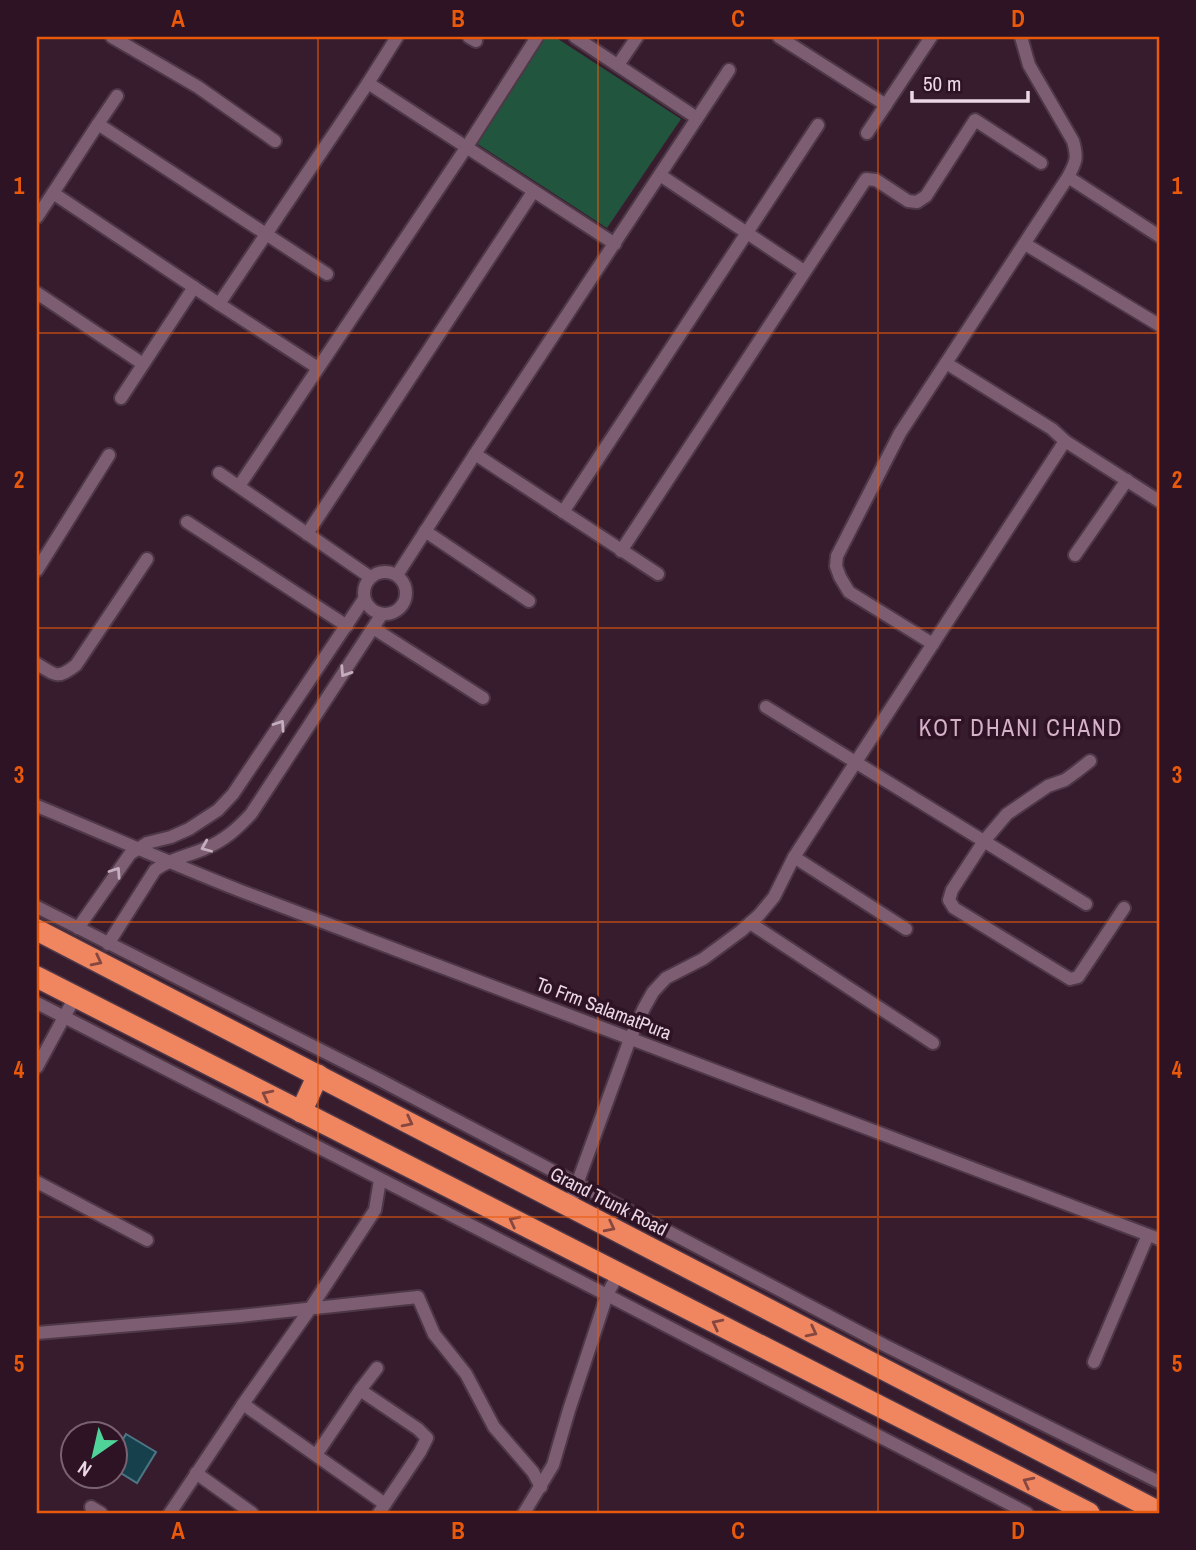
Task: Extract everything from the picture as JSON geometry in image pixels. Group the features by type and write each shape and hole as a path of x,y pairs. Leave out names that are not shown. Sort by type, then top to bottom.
{"highway":[{"name":"Grand Trunk Road","path":"37,930 1159,1512"},
{"path":"37,977 1089,1513"},
{"path":"301,1112 318,1075"}],"street":[{"path":"112,37 198,88 275,141"},
{"path":"219,303 397,37"},
{"path":"239,486 466,148 537,37"},
{"path":"575,37 697,118"},
{"path":"618,65 637,37"},
{"path":"779,37 886,105"},
{"path":"867,134 931,37"},
{"path":"933,643 849,592 836,566 837,556 900,433 1076,163 1077,153 1073,141 1029,65 1021,37"},
{"path":"397,575 729,70"},
{"path":"368,83 615,244"},
{"path":"37,217 117,96"},
{"path":"621,551 866,179 876,180 908,201 917,202 926,196 975,120 1041,163"},
{"path":"98,124 327,274"},
{"path":"562,512 818,125"},
{"path":"660,175 804,271"},
{"path":"1068,177 1159,236"},
{"path":"307,534 533,192"},
{"path":"53,193 318,368"},
{"path":"1025,244 1159,325"},
{"path":"121,398 194,287"},
{"path":"37,293 143,364"},
{"path":"946,363 1052,429 1065,441 1159,501"},
{"path":"569,1206 630,1038 653,992 666,978 703,959 741,931 774,897 794,857 1065,441"},
{"path":"475,454 658,574"},
{"path":"37,570 109,455"},
{"path":"219,472 370,577"},
{"path":"1075,555 1127,481"},
{"path":"187,522 347,626"},
{"path":"425,531 529,601"},
{"path":"37,664 57,675 64,675 76,665 147,559"},
{"path":"78,928 124,861 138,848 189,829 218,810 233,794 347,626 364,599 364,587 370,577 383,571 397,575 406,586 405,601 395,612 382,614 371,609 364,599"},
{"path":"108,944 155,870 166,862 204,849 225,838 251,814 382,614"},
{"path":"373,628 483,698"},
{"path":"766,707 1086,904"},
{"path":"1090,761 1007,814 984,841 952,890 949,900 954,908 1070,979 1078,977 1124,908"},
{"name":"To Frm SalamatPura","path":"37,806 166,862 1153,1237"},
{"path":"794,857 906,929"},
{"path":"37,907 378,1079 886,1346 1159,1482"},
{"path":"750,923 933,1043"},
{"path":"37,1067 75,997"},
{"path":"37,1003 1027,1513"},
{"path":"367,1101 378,1079"},
{"path":"339,1159 350,1137"},
{"path":"170,1513 375,1210 380,1180"},
{"path":"37,1182 147,1240"},
{"path":"1094,1362 1153,1237"},
{"path":"524,1513 553,1465 607,1296 618,1274"},
{"path":"37,1333 240,1316 418,1297 434,1334 466,1374 494,1427 533,1472 541,1487"},
{"path":"876,1366 886,1346"},
{"path":"316,1455 377,1368"},
{"path":"243,1404 316,1455 382,1508 427,1438 360,1390"},
{"path":"196,1473 252,1513"}],"green space":[{"path":"545,37 555,37 681,119 607,228 476,143"}],"building":[{"path":"130,1436 156,1452 137,1483 130,1479"}],"district":[{"name":"KOT DHANI CHAND","path":"1021,727"}]}
